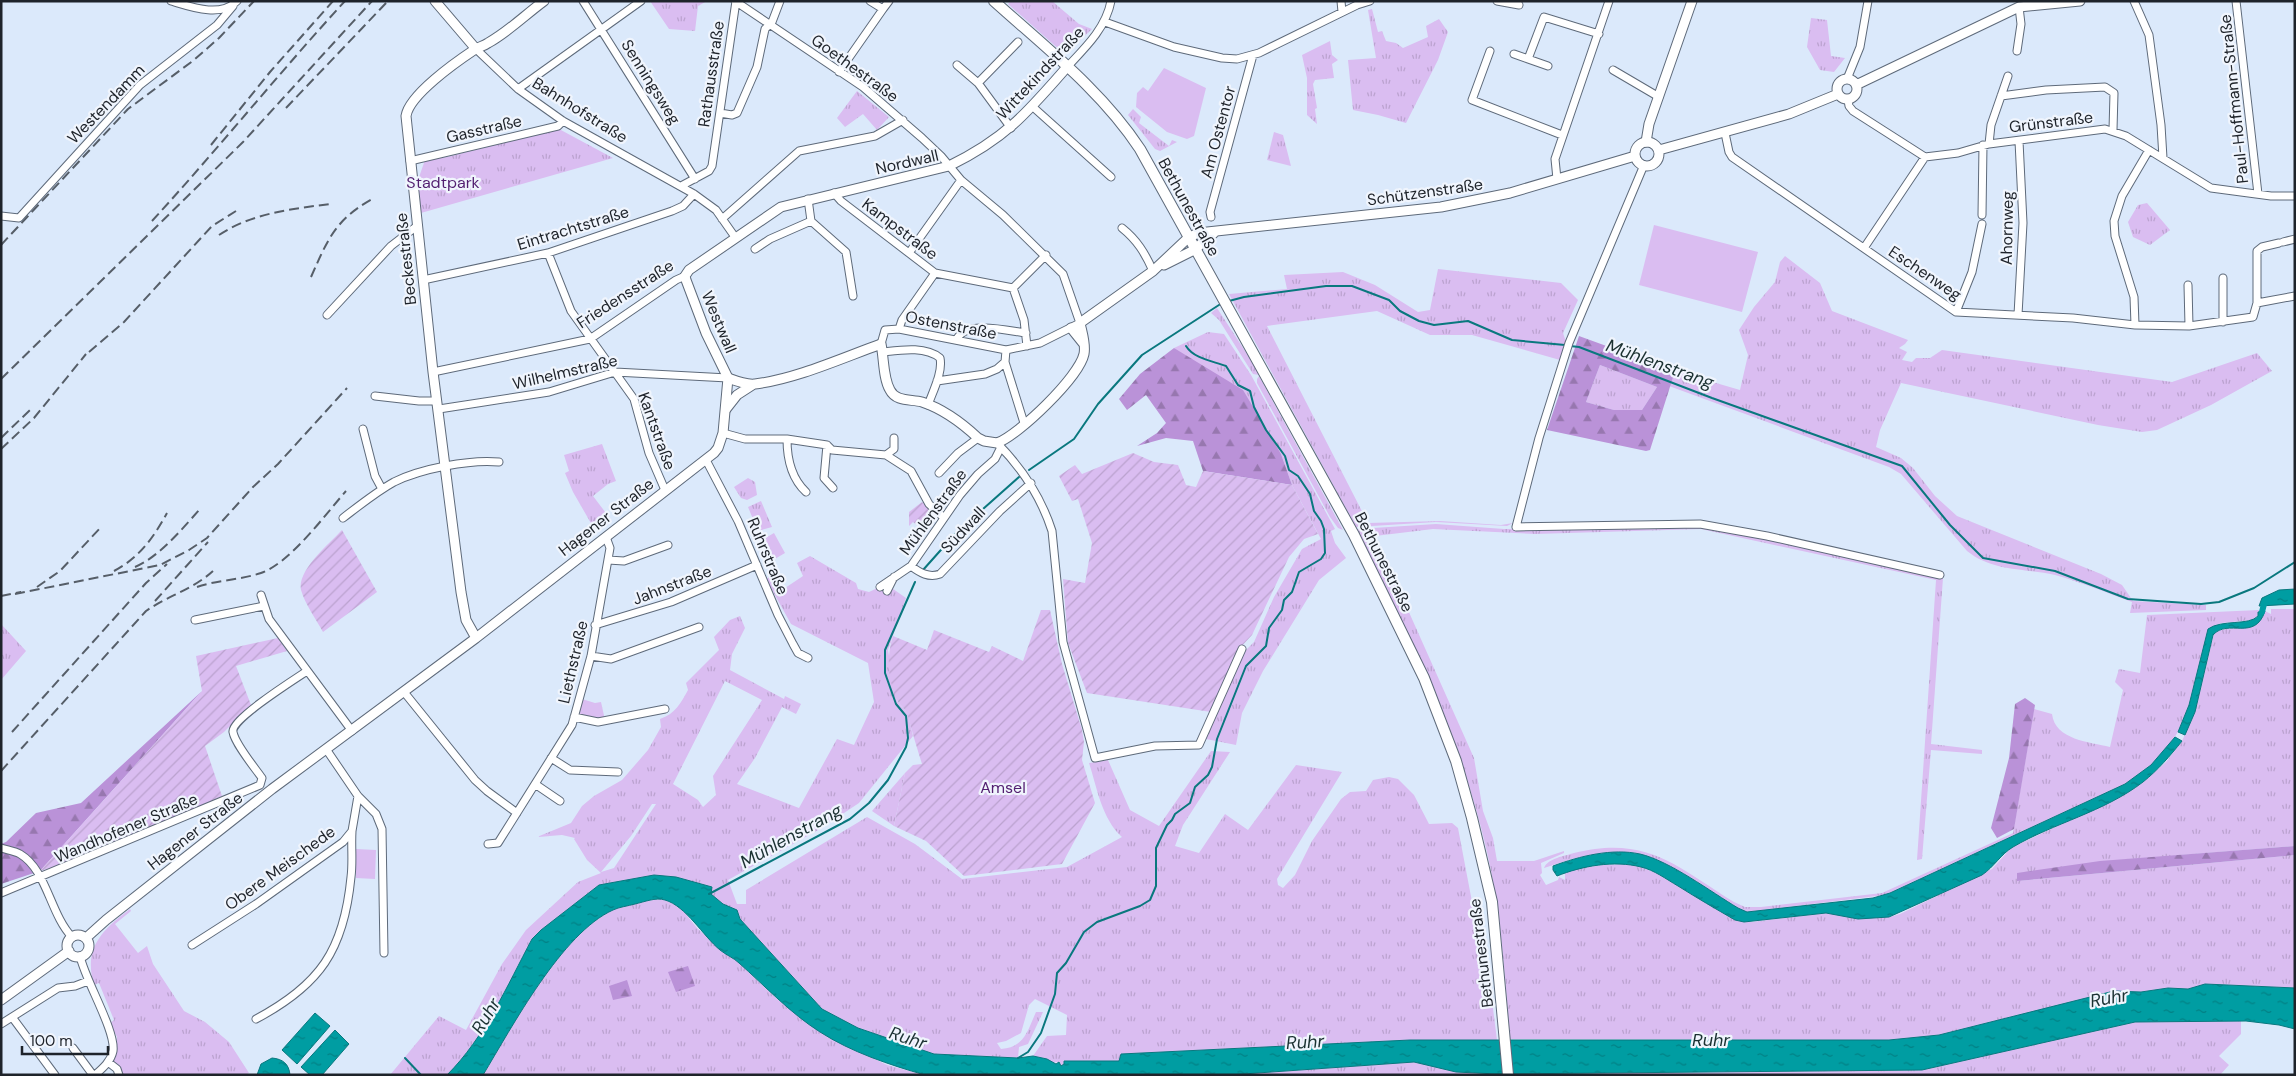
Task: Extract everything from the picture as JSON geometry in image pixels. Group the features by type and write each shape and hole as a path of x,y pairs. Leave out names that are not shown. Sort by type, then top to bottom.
{"main road":[{"name":"Bahnhofstraße","path":"434,1 476,49"},
{"name":"Beckestraße","path":"476,638 466,620 433,372 406,119 410,105 419,93 476,49 488,43 544,1"},
{"path":"994,1 1067,67"},
{"path":"1646,142 1649,124 1692,1"},
{"path":"1856,85 2024,5 2080,1"},
{"name":"Wittekindstraße","path":"949,166 984,148 1011,128 1033,107 1067,67"},
{"name":"Bethunestraße","path":"1067,67 1109,109 1140,149 1194,250 1349,525 1424,678 1456,761 1492,902 1508,1075"},
{"path":"1838,94 1838,84 1847,79 1856,85"},
{"path":"1838,94 1848,100 1856,94 1856,85"},
{"path":"1659,150 1811,107 1838,94"},
{"path":"1646,142 1652,143 1659,150 1657,161 1651,165 1644,165 1635,156 1638,146 1646,142"},
{"name":"Schützenstraße","path":"1188,238 1198,233 1441,207 1510,193 1635,156"},
{"name":"Nordwall","path":"736,237 781,207 949,166"},
{"path":"1194,250 1215,232"},
{"name":"Friedensstraße","path":"685,276 689,270 736,237"},
{"name":"Ostenstraße","path":"1080,323 1153,271 1188,238"},
{"name":"Ostenstraße","path":"1153,271 1194,250"},
{"name":"Westwall","path":"685,276 706,333 728,378"},
{"path":"726,409 737,395 754,384 882,348 888,386 892,394 901,399 928,405 954,419 978,438 999,445 1047,405 1076,369 1084,356 1080,323"},
{"path":"1071,328 1084,345"},
{"path":"728,378 754,384"},
{"name":"Hagener Straße","path":"80,956 89,947 86,938 106,920 264,795 476,638 706,460 718,448 723,433 728,378"},
{"path":"80,956 74,955 69,951 68,942 77,935 86,938"},
{"path":"1,1000 69,951"}],"street":[{"name":"Westendamm","path":"171,1 210,10 222,10 235,4"},
{"name":"Senningsweg","path":"583,1 695,179"},
{"path":"518,89 640,1"},
{"name":"Goethestraße","path":"735,1 868,91 903,120 949,166"},
{"name":"Rathausstraße","path":"681,186 709,171 715,152 735,1"},
{"path":"720,112 732,115 737,114 757,67 765,30 772,22 780,1"},
{"path":"870,1 883,9"},
{"path":"839,72 890,1"},
{"name":"Wittekindstraße","path":"1067,67 1105,22 1111,1"},
{"path":"1341,1 1342,12"},
{"path":"1105,22 1174,47 1222,58 1237,59 1253,55 1342,12 1370,1"},
{"path":"1497,1 1519,5"},
{"path":"1557,179 1555,159 1562,135 1609,1"},
{"path":"1847,79 1860,48 1868,1"},
{"path":"2134,1 2149,35 2161,125 2163,158"},
{"name":"Paul-Hoffmann-Straße","path":"2236,1 2258,194"},
{"name":"Westendamm","path":"1,216 19,218 140,85 217,26 235,4"},
{"path":"2017,51 2024,5"},
{"path":"1528,59 1544,16 1599,34"},
{"path":"978,83 1018,42"},
{"name":"Bahnhofstraße","path":"476,49 518,89 563,121 694,194 716,210 736,237"},
{"path":"1490,52 1472,100 1562,135"},
{"path":"1514,54 1548,66"},
{"name":"Am Ostentor","path":"1211,217 1210,212 1253,55"},
{"path":"958,65 978,83 1011,128"},
{"path":"1613,70 1659,97"},
{"path":"1982,215 1986,144 2008,76"},
{"path":"2001,96 2046,90 2105,87 2114,92 2113,130"},
{"path":"1848,100 1849,106 1853,111 1925,157 1864,248"},
{"path":"1033,107 1111,177"},
{"path":"722,219 799,151 875,136 903,120"},
{"name":"Gasstraße","path":"410,161 558,126 563,121"},
{"name":"Grünstraße","path":"1925,157 1958,153 1986,144 2105,129 2113,130 2126,136 2210,188 2295,196"},
{"name":"Eschenweg","path":"1725,132 1729,152 1732,157 1956,312 2189,326 2253,317 2257,303"},
{"name":"Ahornweg","path":"2018,315 2023,223 2019,141"},
{"path":"2136,324 2134,297 2116,236 2114,221 2122,196 2149,150"},
{"path":"1644,165 1568,346 1539,438 1516,527 1700,524 1767,536 1940,575"},
{"name":"Nordwall","path":"949,166 961,180 1003,215 1046,255 1063,274 1080,323"},
{"path":"909,253 961,180"},
{"name":"Kampstraße","path":"834,193 840,202 935,273 1013,288"},
{"name":"Eintrachtstraße","path":"423,280 548,253 672,211 683,206 694,194"},
{"path":"808,199 811,221 846,252 853,296"},
{"path":"755,249 770,239 811,221"},
{"path":"1956,312 1972,272 1982,224"},
{"path":"327,315 391,246 417,226"},
{"path":"1122,228 1144,250 1153,271"},
{"path":"2295,239 2262,247 2257,251 2257,303 2295,296"},
{"name":"Kantstraße","path":"548,253 571,311 634,399 649,453 665,490"},
{"path":"1027,346 1024,320 1013,288 1046,255"},
{"path":"899,329 902,320 935,273"},
{"name":"Friedensstraße","path":"433,372 590,338 676,280 685,276"},
{"path":"2223,278 2223,322"},
{"path":"2188,285 2189,326"},
{"name":"Ostenstraße","path":"882,348 883,332 885,330 899,329 1006,350 1040,343 1080,323"},
{"path":"957,339 961,333 973,328 1026,333"},
{"path":"882,348 915,350 938,356 941,364 928,405"},
{"path":"1006,350 1005,362 1024,423"},
{"path":"937,381 985,374 1005,362"},
{"name":"Wilhelmstraße","path":"375,396 438,405 549,392 615,372 728,378"},
{"path":"363,429 375,476 382,489"},
{"path":"723,433 745,439 787,439 886,455 911,471 928,504 943,517"},
{"path":"886,455 894,449 894,438"},
{"path":"939,473 958,453 978,438"},
{"path":"787,439 787,455 792,469 798,485 806,492"},
{"path":"999,445 1031,483 1047,515 1052,531 1063,642 1095,758 1155,746 1199,745 1242,648"},
{"name":"Mühlenstraße","path":"894,577 912,566 943,517 978,474 994,459 999,445"},
{"path":"830,447 824,478 833,488"},
{"path":"343,518 382,489 412,475 484,460 499,462"},
{"name":"Ruhrstraße","path":"706,460 738,521 778,616 787,629 798,653 808,658"},
{"name":"Südwall","path":"912,566 923,574 934,576 940,574 1000,511 1031,483"},
{"name":"Liethstraße","path":"488,844 498,842 515,812 569,730 574,717 591,656 610,548 606,537"},
{"path":"608,560 624,561 668,545"},
{"name":"Jahnstraße","path":"595,625 670,602 757,565"},
{"path":"880,587 894,577"},
{"path":"887,592 894,577"},
{"path":"261,595 269,619 352,731"},
{"path":"195,620 264,606"},
{"path":"591,656 610,659 699,626"},
{"name":"Wandhofener Straße","path":"1,893 41,878 260,785 262,778 242,750 232,732 233,728 256,707 307,671"},
{"path":"404,692 475,780 515,812"},
{"path":"574,717 598,722 665,709"},
{"path":"326,749 358,796 376,814 382,829 384,953"},
{"path":"551,758 570,770 618,772"},
{"path":"535,784 560,801"},
{"name":"Obere Meischede","path":"192,945 296,876 343,842 352,831 358,796"},
{"path":"256,1019 295,996 308,984 322,969 334,947 342,930 349,900 352,831"},
{"path":"1,848 18,852 26,858 41,878 56,915 72,937"},
{"path":"73,1048 94,1075 108,1062 113,1050 113,1039 88,981 80,956"},
{"path":"1,1024 58,988 75,986 88,981"},
{"path":"12,1017 55,1075"},
{"path":"108,1062 117,1069 119,1075"}],"green space":[{"path":"650,1 707,1 698,6 695,31 669,29"},
{"path":"1011,1 1052,1 1079,24 1092,29 1072,48 1062,52 1008,4"},
{"path":"1372,9 1378,32 1382,31 1386,41 1396,43 1403,48 1428,37 1426,26 1439,19 1448,32 1438,60 1406,123 1353,110 1348,60 1376,58 1368,10"},
{"path":"1811,18 1827,20 1831,56 1845,58 1834,72 1820,70 1807,47"},
{"path":"1330,41 1332,55 1338,60 1332,64 1334,78 1315,80 1313,84 1317,108 1315,109 1317,124 1307,115 1307,78 1302,55"},
{"path":"1164,68 1206,88 1194,136 1187,139 1167,132 1136,107 1137,93 1143,87 1148,91"},
{"path":"857,91 889,117 877,130 863,114 845,127 837,118"},
{"path":"1133,109 1141,117 1139,123 1169,146 1172,140 1177,142 1160,151 1155,149 1128,115"},
{"name":"Stadtpark","path":"559,129 613,158 421,213 418,180 425,160 447,157"},
{"path":"1274,132 1283,135 1291,166 1267,160"},
{"path":"2147,203 2170,230 2150,245 2133,237 2128,222 2138,205"},
{"path":"1654,225 1758,252 1742,312 1639,285"},
{"path":"1785,256 1820,283 1832,311 1908,340 1899,348 1907,352 1902,360 1912,362 1916,358 1930,358 1942,350 2172,382 2257,353 2272,371 2211,405 2157,430 2142,432 2098,425 1901,383 1880,430 1876,447 1901,458 1913,468 1935,496 1957,516 2101,574 2122,585 2133,601 2206,605 2206,610 2130,613 2132,602 2084,584 2055,575 1988,563 1967,551 1901,474 1889,467 1669,386 1675,371 1740,390 1748,355 1739,330 1754,307 1775,282 1780,262"},
{"path":"1438,269 1561,283 1578,300 1563,333 1566,342 1560,360 1472,335 1430,335 1377,311 1267,326 1368,523 1440,521 1501,525 1513,523 1507,526 1436,522 1356,527 1229,294 1287,289 1284,275 1343,272 1375,285 1418,312 1430,310"},
{"path":"1217,308 1259,375 1253,374 1219,320 1211,313"},
{"path":"1208,332 1224,334 1251,375 1335,529 1331,531 1335,543 1346,558 1319,580 1263,671 1242,713 1236,745 1206,739 1246,650 1254,642 1274,597 1302,549 1321,539 1292,485 1281,454 1174,348"},
{"path":"1579,336 1675,371 1650,450 1646,451 1547,430","holes":["1600,365 1657,387 1642,410 1614,410 1586,402"]},
{"path":"1174,348 1243,390 1281,454 1292,485 1203,471 1193,441 1166,438 1137,446 1157,433 1166,423 1146,395 1127,410 1119,399 1140,374"},
{"path":"1600,365 1657,387 1642,410 1614,410 1586,402"},
{"path":"1259,376 1343,530 1338,528 1330,517 1257,383"},
{"path":"602,444 616,481 608,484 593,496 612,521 605,527 600,520 592,525 573,492 565,473 569,471 564,455"},
{"path":"1133,453 1154,462 1178,465 1186,485 1196,487 1203,471 1292,485 1318,534 1304,539 1289,557 1252,635 1239,649 1211,712 1087,693 1068,643 1063,579 1085,583 1092,543 1078,499 1072,501 1059,476 1075,465 1082,474"},
{"path":"748,478 755,482 757,495 747,500 741,498 734,487"},
{"path":"761,501 772,527 758,531 748,507"},
{"path":"922,502 937,516 927,533 913,522 909,526 909,512"},
{"path":"1436,524 1504,529 1699,526 1799,545 1943,578 1931,744 1982,750 1982,754 1931,750 1922,859 1917,860 1936,580 1701,529 1535,534 1433,529 1375,536 1474,758 1483,811 1493,838 1497,861 1534,861 1564,851 1564,853 1541,863 1542,873 1540,875 1546,885 1558,880 1559,877 1565,880 1565,873 1575,869 1625,864 1641,867 1656,873 1735,920 1752,922 1826,913 1889,917 1900,914 1992,869 2011,848 2112,800 2141,784 2166,762 2182,741 2195,712 2214,633 2256,624 2265,611 2271,614 2271,609 2295,609 2295,846 2180,855 2017,881 2295,855 2295,988 2205,984 2188,989 2168,988 2141,992 2114,991 1939,1035 1889,1040 1510,1039 1496,898 1476,809 1463,768 1432,687 1357,529"},
{"path":"342,530 377,592 323,632 305,601 301,590 301,582 315,558"},
{"path":"774,533 785,553 773,560 762,540"},
{"path":"810,556 856,583 858,589 869,592 886,584 906,598 888,650 897,701 908,714 913,736 859,803 820,829 728,880 737,904 746,904 746,890 867,817 915,844 962,879 1067,867 1122,837 1115,830 1105,812 1089,763 1108,760 1130,810 1159,826 1211,751 1230,752 1183,825 1175,846 1199,853 1225,814 1248,830 1296,765 1342,772 1277,879 1278,885 1283,888 1295,875 1312,841 1341,799 1350,792 1366,791 1373,780 1389,777 1398,779 1414,795 1429,824 1452,823 1458,828 1484,965 1483,991 1486,991 1490,985 1497,1040 1410,1040 1121,1054 1119,1061 1061,1066 1057,1062 1052,1063 1047,1059 1033,1056 1047,1036 1066,1035 1067,1015 1035,999 1029,1005 1021,1033 1006,1041 997,1043 1001,1049 1009,1048 1020,1042 1036,1012 1043,1012 1028,1044 1019,1047 1018,1058 934,1054 858,1028 822,1009 740,919 736,910 654,875 599,885 541,930 532,939 484,1028 461,1060 447,1075 390,1075 439,1016 466,1030 502,964 526,930 578,882 601,873 587,860 575,838 562,835 537,837 571,823 582,806 594,796 622,780 648,750 661,727 660,719 674,711 680,704 688,690 686,683 719,650 714,637 730,620 740,616 745,628 732,654 730,670 784,699 785,696 801,704 796,714 782,707 755,758 737,784 799,808 837,739 854,745 874,702 868,663 791,624 766,579 776,573 785,588 803,576 797,563","holes":["725,681 762,700 713,776 716,795 703,807 698,800 673,784","652,804 656,804 614,868 601,872 631,836"]},
{"name":"Amsel","path":"1041,610 1050,610 1062,664 1082,730 1084,742 1082,760 1095,803 1062,864 964,876 926,841 894,826 905,773 913,765 922,764 907,714 897,700 892,685 889,652 893,636 927,650 934,630 989,652 992,646 1023,661"},
{"path":"2259,610 2258,615 2253,620 2221,623 2208,629 2189,705 2178,732 2165,751 2151,765 2125,784 1885,895 1747,912 1660,862 1639,854 1600,854 1572,859 1544,868 1549,862 1562,856 1599,848 1622,848 1660,857 1745,907 1761,907 1882,893 2013,833 2034,709 2052,714 2055,723 2066,735 2110,747 2123,690 2115,682 2119,669 2140,673 2147,615"},
{"path":"1,624 26,651 1,680"},
{"path":"278,638 287,651 236,666 251,705 224,732 205,746 222,796 93,856 40,871 202,691 196,656"},
{"path":"202,691 40,871 1,884 1,844 6,842 36,813 81,803"},
{"path":"2025,698 2035,705 2014,829 1997,838 1991,828 2009,758 2015,704"},
{"path":"582,699 595,703 601,702 605,720 576,717"},
{"path":"905,773 894,826 872,811"},
{"path":"2295,846 2295,855 2017,881 2017,873 2100,861"},
{"path":"356,849 376,850 375,879 356,878"},
{"path":"664,899 681,908 697,928 721,950 737,961 777,999 820,1032 887,1065 925,1075 483,1075 538,984 573,941 612,910 637,902"},
{"path":"130,909 131,911 115,924 138,953 147,946 153,964 184,1011 205,1022 229,1042 249,1073 245,1075 121,1075 112,1060 117,1037 110,1023 114,1020 99,983 94,985 91,960 97,941 103,933"},
{"path":"688,966 695,986 676,992 668,972"},
{"path":"627,980 632,996 613,1000 609,986"},
{"path":"2241,1021 2241,1034 2219,1056 2229,1065 2220,1075 1518,1074 1922,1070 2135,1022"},
{"path":"1414,1062 1456,1072 1497,1075 1229,1075"}],"water":[{"path":"2295,589 2295,604 2259,606 2262,598 2279,590"},
{"path":"2265,611 2261,620 2255,625 2248,628 2226,628 2219,630 2213,635 2195,712 2185,735 2178,732 2189,705 2208,629 2220,624 2248,621 2258,616 2258,612"},
{"path":"2175,737 2182,741 2173,752 2159,768 2128,792 2096,809 2013,847 1982,875 1889,917 1858,919 1826,913 1744,922 1735,920 1660,875 1641,867 1620,864 1598,865 1577,869 1557,876 1553,870 1553,866 1596,854 1629,852 1640,854 1677,870 1747,912 1873,898 1890,893 2125,784 2151,765"},
{"name":"Ruhr","path":"654,875 676,877 712,887 711,894 723,904 737,910 740,919 822,1009 858,1028 934,1054 1018,1058 1033,1056 1047,1059 1056,1064 1059,1062 1061,1066 1064,1064 1064,1061 1119,1061 1121,1054 1410,1040 1889,1040 1939,1035 2114,991 2141,992 2168,988 2188,989 2205,984 2295,988 2295,1029 2246,1021 2135,1022 1922,1070 1497,1074 1456,1072 1414,1062 1229,1075 925,1075 898,1067 845,1046 809,1025 737,961 720,950 680,908 673,903 658,899 615,909 594,922 575,939 540,983 483,1075 447,1075 461,1060 484,1028 532,939 541,930 599,885"},
{"path":"315,1013 330,1026 297,1064 282,1050"},
{"path":"335,1030 349,1044 322,1075 310,1075 301,1067"},
{"path":"272,1058 285,1063 290,1075 257,1075 261,1064"}],"waterway":[{"name":"Mühlenstrang","path":"1229,301 1244,297 1326,286 1352,286 1389,300 1400,311 1419,321 1434,325 1468,321 1512,340 1565,345"},
{"name":"Mühlenstrang","path":"1029,470 1074,439 1098,404 1142,355 1222,303"},
{"path":"1018,1058 1028,1052 1041,1033 1055,994 1057,973 1066,963 1084,932 1097,922 1140,906 1150,900 1156,886 1156,848 1167,825 1175,814 1190,803 1195,787 1208,775 1212,767 1217,739 1246,666 1266,646 1269,628 1282,610 1284,600 1292,592 1299,572 1321,559 1325,553 1324,529 1314,511 1310,494 1298,476 1289,470 1285,456 1266,430 1254,407 1250,391 1238,385 1226,366 1199,357 1186,346"},
{"name":"Mühlenstrang","path":"1570,346 1579,347 1712,398 1902,466 1950,525 1983,558 2055,571 2128,599 2201,604 2219,602 2254,588 2295,562"},
{"name":"Mühlenstrang","path":"923,570 956,533 1019,477"},
{"name":"Mühlenstrang","path":"709,894 850,819 869,803 888,780 906,747 908,738 906,716 896,704 885,673 885,650 915,582"},
{"path":"2262,612 2264,604 2269,600"},
{"path":"405,1058 421,1075"}],"railway":[{"path":"1,245 128,109 194,60 219,38 254,1"},
{"path":"211,145 270,72 333,1"},
{"path":"152,221 345,1"},
{"path":"1,379 243,142 372,1"},
{"path":"286,108 388,1"},
{"path":"311,277 328,241 341,223 359,207 372,199"},
{"path":"219,235 245,222 273,213 330,204"},
{"path":"89,352 124,322 212,226 236,211"},
{"path":"1,449 34,418 86,354"},
{"path":"15,594 160,565 189,550 207,538 347,388"},
{"path":"1,438 30,410"},
{"path":"197,587 261,573 272,568 295,549 346,491"},
{"path":"135,567 162,549 200,509"},
{"path":"114,571 131,560 145,546 167,513"},
{"path":"37,587 60,571 102,526"},
{"path":"155,601 208,542"},
{"path":"12,732 146,583 167,564"},
{"path":"1,771 146,611 189,588 213,571"},
{"path":"1,596 21,592"}]}
